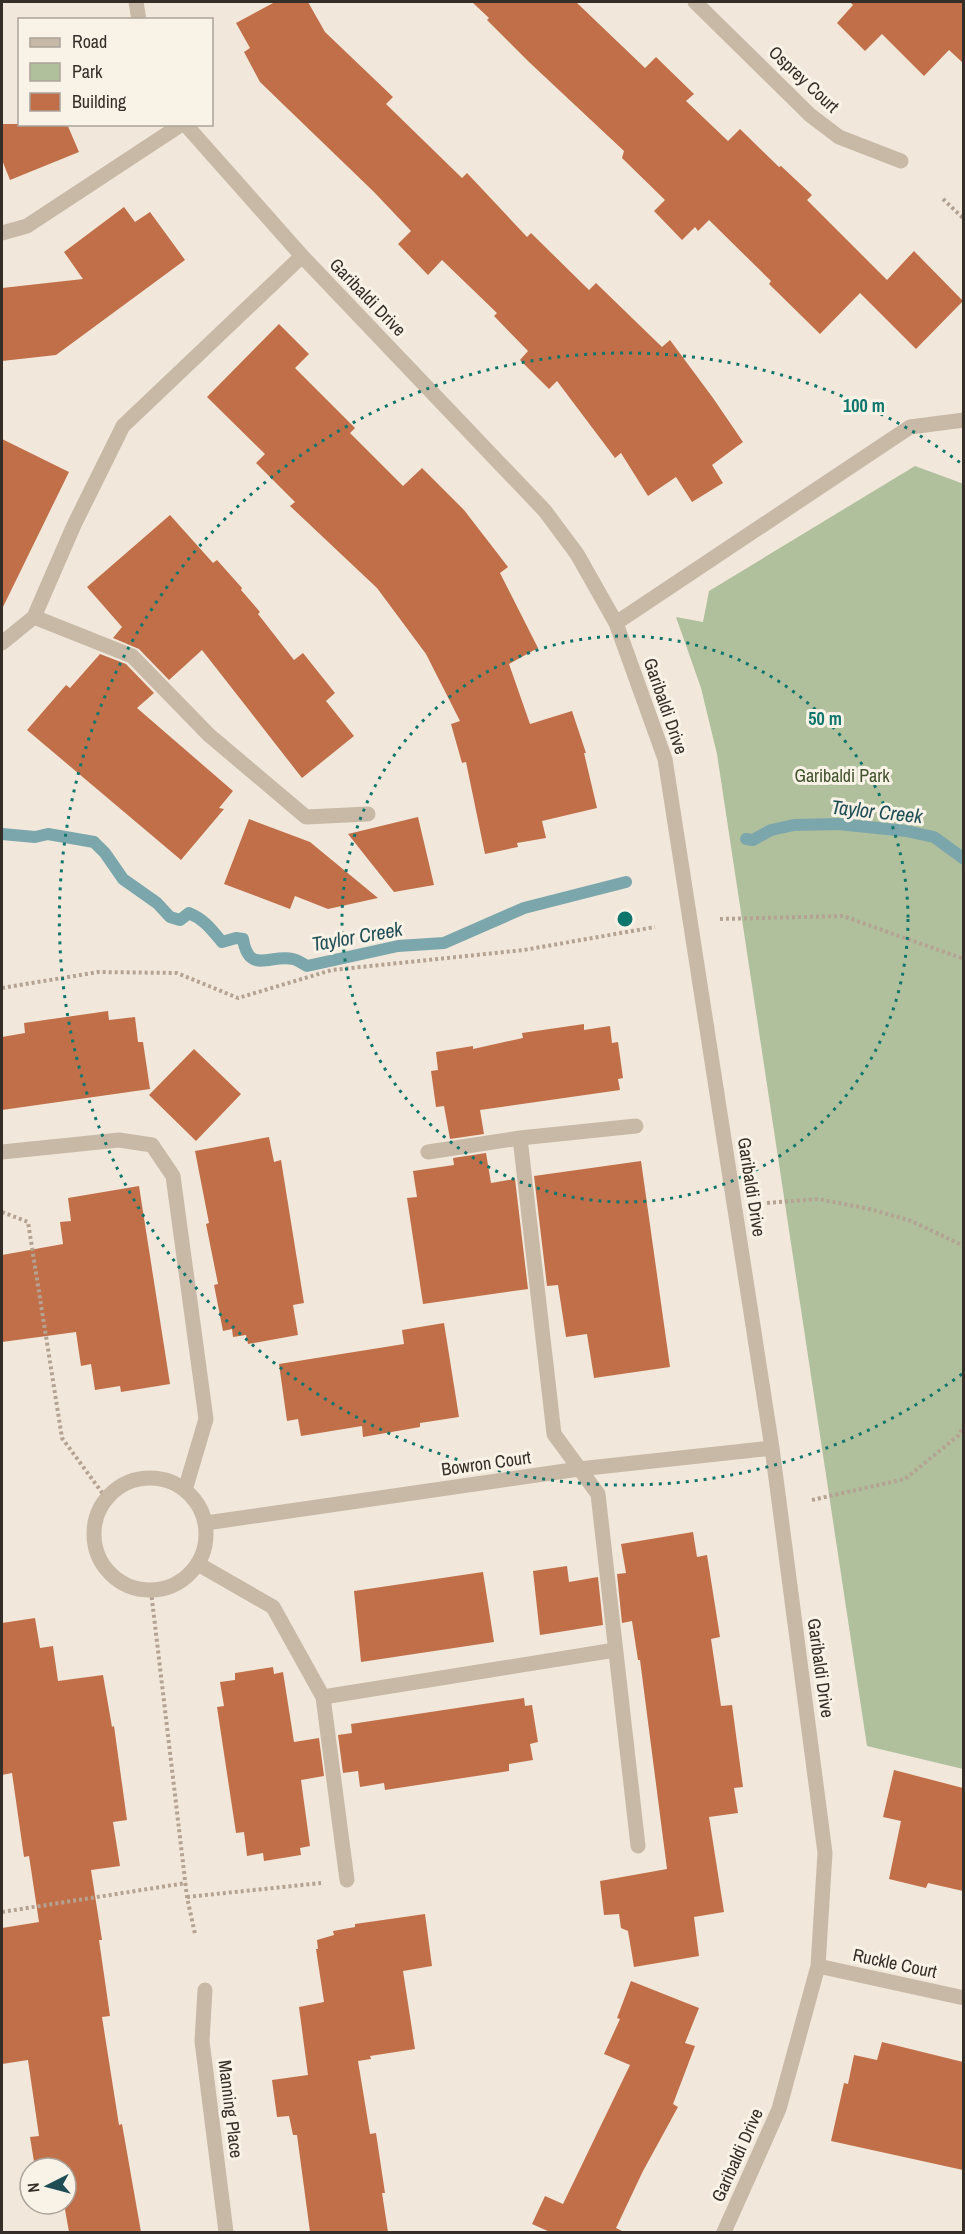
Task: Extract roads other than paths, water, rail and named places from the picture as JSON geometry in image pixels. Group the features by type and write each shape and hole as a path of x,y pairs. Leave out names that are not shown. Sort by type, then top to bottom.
{"street":[{"path":"136,2 139,18"},
{"name":"Osprey Court","path":"695,2 810,115 839,137 901,161"},
{"name":"Garibaldi Drive","path":"2,233 27,226 181,126"},
{"name":"Garibaldi Drive","path":"186,126 302,256 545,511 577,554 616,623 665,759 772,1448 825,1853 818,1966 779,2109 724,2232"},
{"name":"Garibaldi Drive","path":"2,644 34,617 74,525 123,426 302,256"},
{"path":"616,623 910,427 963,420"},
{"path":"34,617 132,656 209,735 306,817 368,814"},
{"path":"428,1152 520,1138 636,1126"},
{"path":"520,1138 554,1434 598,1494 638,1846"},
{"path":"2,1152 119,1140 152,1145 173,1176 206,1419 185,1490"},
{"name":"Bowron Court","path":"206,1523 579,1469 772,1448"},
{"path":"158,1478 185,1490 198,1504 206,1523 206,1544 198,1564 178,1583 151,1591 126,1586 106,1570 95,1547 95,1521 106,1498 130,1481 158,1478"},
{"path":"198,1564 273,1607 323,1697 347,1880"},
{"path":"323,1697 615,1650"},
{"name":"Ruckle Court","path":"818,1966 963,1998"},
{"name":"Manning Place","path":"205,1989 202,2041 226,2232"}],"waterway":[{"name":"Taylor Creek","path":"746,839 753,840 771,830 794,825 838,824 906,831 934,837 964,859"},
{"name":"Taylor Creek","path":"2,834 35,837 48,834 94,842 105,853 123,879 157,903 170,917 180,920 189,913 204,922 222,942 236,938 243,939 246,950 255,960 293,959 307,966 398,946 444,943 524,908 626,882"}],"park label":[{"name":"Garibaldi Park","path":"842,775"}]}
